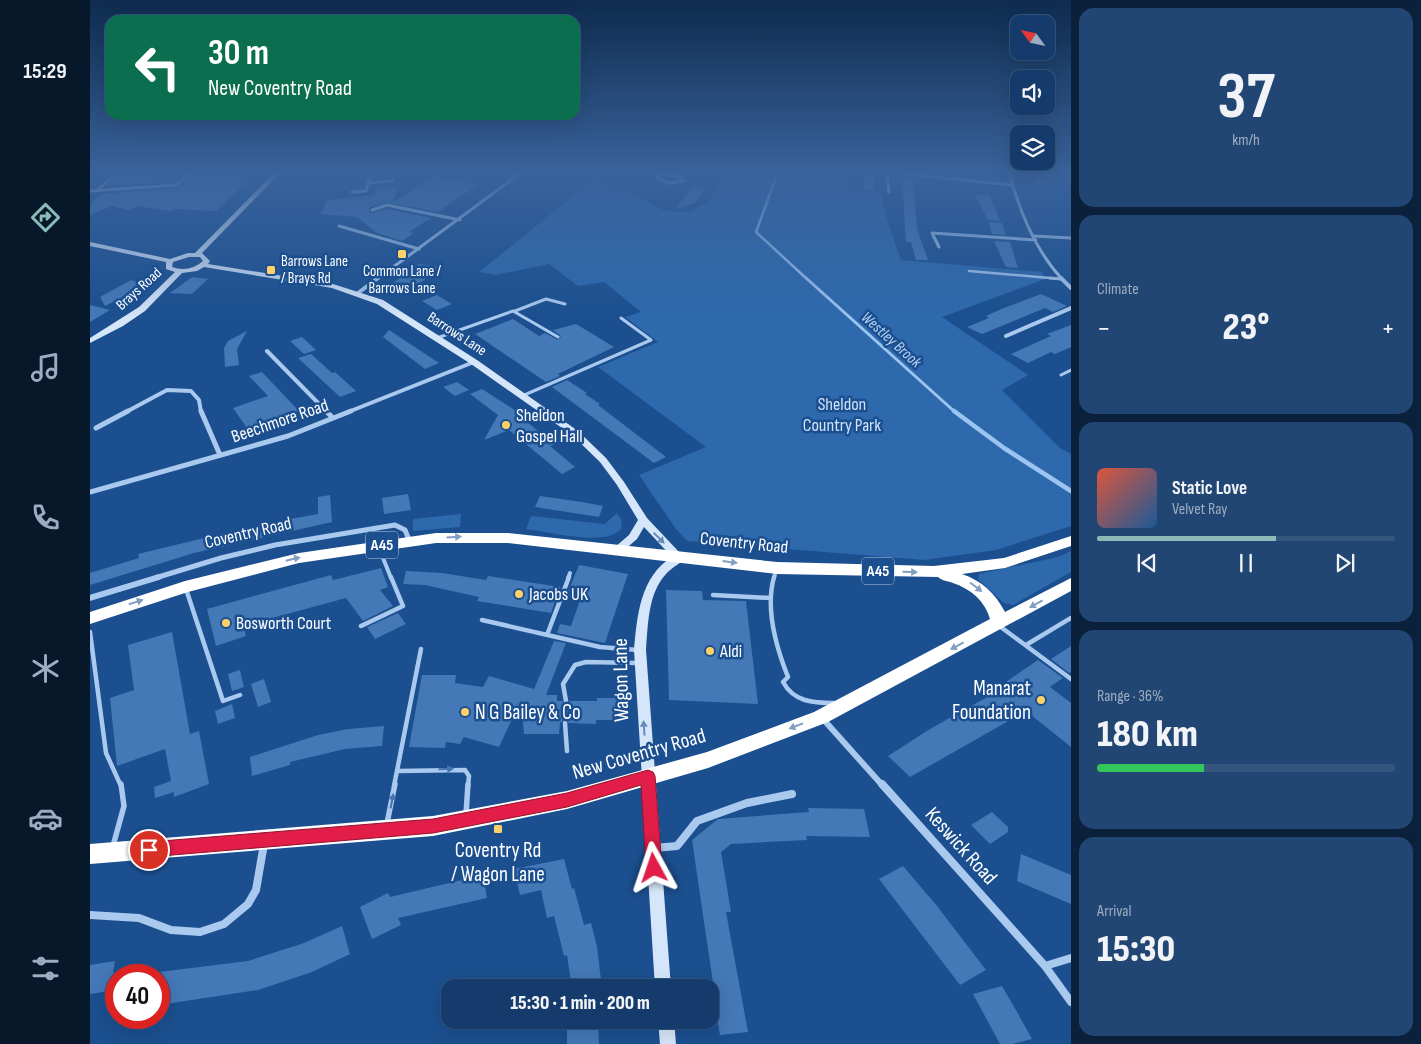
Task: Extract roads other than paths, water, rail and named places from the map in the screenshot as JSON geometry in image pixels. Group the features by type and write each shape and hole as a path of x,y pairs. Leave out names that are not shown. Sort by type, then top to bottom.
{"highway":[{"name":"Coventry Road","path":"90,618 185,587 299,558 410,542 482,537 618,549 777,568 934,572 1005,563 1071,541"},
{"path":"934,572 967,580 978,588 988,597 999,624 1070,587"},
{"name":"New Coventry Road","path":"100,853 433,826 567,800 708,760 821,717 999,624"}],"street":[{"path":"197,254 230,221"},
{"path":"358,293 459,221"},
{"path":"1026,221 1061,279 1071,288"},
{"path":"339,226 419,249"},
{"path":"939,247 932,233 1071,238"},
{"path":"90,244 170,261 182,256 197,254 207,258 203,265 180,271 168,268 170,261"},
{"name":"Barrows Lane","path":"203,265 333,286 380,302 474,362 575,433 603,460 621,484 643,520 679,556"},
{"name":"Brays Road","path":"90,341 142,309 180,271"},
{"path":"1006,336 1071,308"},
{"path":"267,351 332,418"},
{"name":"Beechmore Road","path":"90,492 288,436 474,362"},
{"path":"96,428 167,390 191,391 199,400 199,407 220,455"},
{"path":"618,549 633,537 643,520"},
{"name":"Coventry Road","path":"90,598 221,558 276,545 395,525 405,530 410,542"},
{"name":"Wagon Lane","path":"663,979 652,848 640,650 642,625 653,581 661,570 679,556"},
{"name":"Keswick Road","path":"821,717 1044,966 1071,1002"},
{"path":"652,848 677,846 697,821 747,803 792,794"},
{"path":"90,916 139,918 171,930 200,932 224,924 248,904 256,890 265,841"},
{"path":"1044,966 1071,958"},
{"path":"667,1029 668,1044"}],"lane":[{"path":"969,271 1061,279"},
{"path":"436,338 546,299 565,304"},
{"path":"513,312 558,337"},
{"path":"522,396 651,340 621,318"},
{"path":"1061,375 1071,370"},
{"path":"361,626 403,606 378,546"},
{"path":"777,568 771,586 771,598 776,638 782,664 788,677 783,682 786,689 797,698 815,703 845,704"},
{"path":"547,635 570,573"},
{"path":"185,587 223,701 240,695"},
{"path":"713,595 771,598"},
{"path":"1026,646 1071,618"},
{"path":"482,620 602,649 640,650"},
{"path":"999,624 1071,679"},
{"path":"90,632 106,753 123,789 123,812 100,853"},
{"path":"386,830 420,649"},
{"path":"566,701 563,684 576,665 586,662 640,663"},
{"path":"565,723 567,751"},
{"path":"398,771 465,770 469,776 466,820"}],"waterway":[{"name":"Westley Brook","path":"760,221 756,232 807,279"},
{"name":"Westley Brook","path":"806,278 955,412"},
{"name":"Westley Brook","path":"954,411 1004,448 1071,491"}],"place":[{"name":"Common Lane / Barrows Lane","path":"402,254"},
{"name":"Barrows Lane / Brays Rd","path":"271,270"},
{"name":"Sheldon Gospel Hall","path":"506,425"},
{"name":"Jacobs UK","path":"519,594"},
{"name":"Bosworth Court","path":"226,623"},
{"name":"Aldi","path":"710,651"},
{"name":"Manarat Foundation","path":"1041,700"},
{"name":"N G Bailey & Co","path":"465,712"},
{"name":"Coventry Rd / Wagon Lane","path":"498,829"}],"park label":[{"name":"Sheldon Country Park","path":"842,414"}]}
